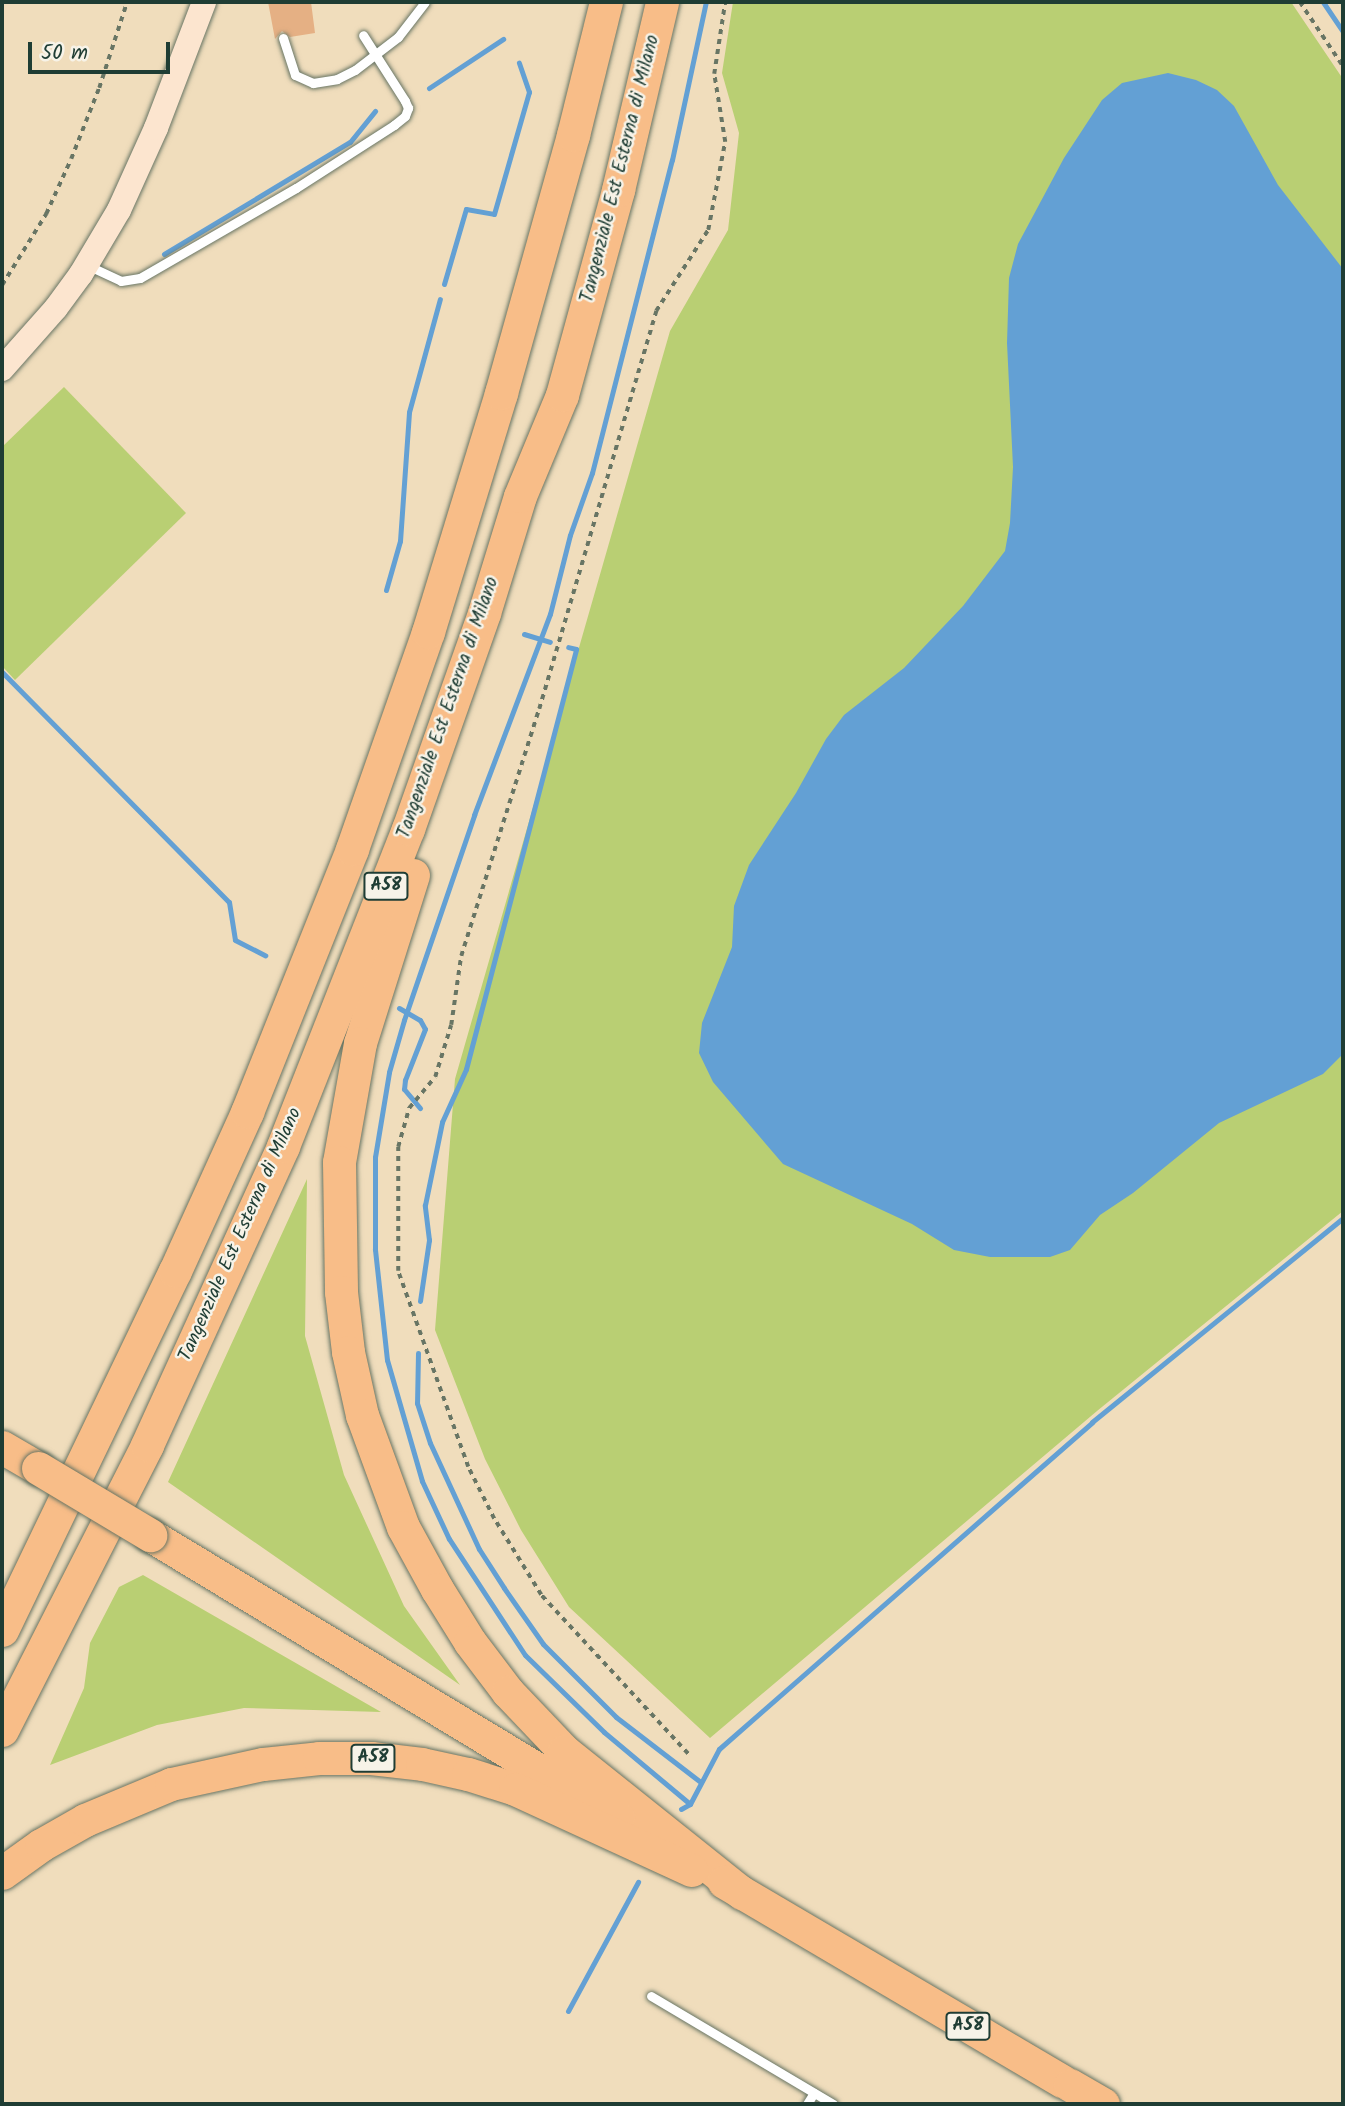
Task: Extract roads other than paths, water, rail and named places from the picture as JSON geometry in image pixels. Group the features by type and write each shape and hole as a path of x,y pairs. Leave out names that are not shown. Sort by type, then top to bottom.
{"highway":[{"name":"A58","path":"2,1630 175,1271 247,1112 323,926 394,734 505,381 573,135 606,2"},
{"name":"Tangenziale Est Esterna di Milano","path":"2,1730 141,1457 283,1146 408,829 484,613 520,496 565,383 618,190 662,2"},
{"name":"A58","path":"484,613 486,652 477,699 382,970 360,1043 346,1105 339,1162 338,1229 348,1352 362,1415 403,1527 470,1642 508,1692 564,1751 743,1893"},
{"name":"A58","path":"2,1580 82,1425 175,1271"},
{"name":"A58","path":"2,1447 743,1893 1103,2104"},
{"name":"A58","path":"2,1874 41,1845 85,1820 171,1784 263,1764 319,1758 371,1758 422,1764 515,1789 743,1893"}],"street":[{"path":"2,369 56,309 87,264 136,174 204,2"}],"lane":[{"path":"283,38 295,75 313,83 337,79 398,37 425,2"},
{"path":"87,264 121,281 140,278 296,188 394,125 408,108 401,92 363,35"},
{"path":"651,1996 833,2104"},
{"path":"807,2104 814,2093"}],"water":[{"path":"1168,73 1196,80 1217,90 1234,106 1278,185 1343,269 1343,1054 1323,1074 1219,1123 1133,1193 1100,1215 1070,1250 1050,1257 990,1257 954,1250 912,1224 783,1164 713,1082 699,1053 702,1023 732,947 734,906 749,865 796,793 826,739 844,715 904,668 963,606 1005,551 1010,523 1013,467 1007,343 1009,278 1018,244 1064,158 1102,100 1122,83"}],"waterway":[{"path":"690,1804 604,1732 525,1655 449,1539 422,1481 387,1360 375,1249 375,1157 389,1072 404,1020 474,815 550,614 570,535 592,473 672,160 706,2"},
{"path":"1323,2 1343,32"},
{"path":"429,88 503,39"},
{"path":"444,284 466,209 494,214 529,92 519,63"},
{"path":"164,254 350,142 375,111"},
{"path":"386,590 400,541 409,412 440,299"},
{"path":"524,634 550,642"},
{"path":"420,1301 429,1240 425,1205 442,1122 466,1069 576,649 568,647"},
{"path":"2,672 229,902 235,940 265,955"},
{"path":"399,1008 420,1020 425,1029 404,1089 420,1108"},
{"path":"681,1809 690,1804 719,1749 1092,1422 1343,1218"},
{"path":"418,1353 417,1403 430,1443 479,1549 504,1588 543,1644 616,1717 699,1781"},
{"path":"568,2011 638,1882"}]}
